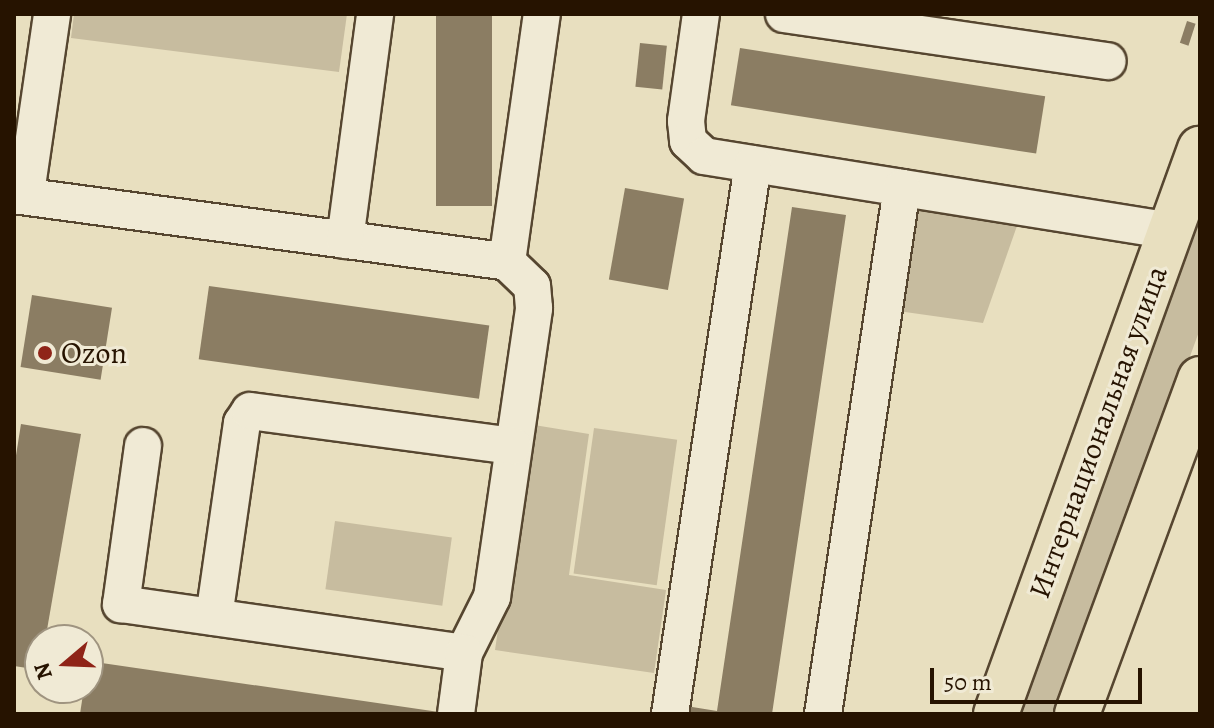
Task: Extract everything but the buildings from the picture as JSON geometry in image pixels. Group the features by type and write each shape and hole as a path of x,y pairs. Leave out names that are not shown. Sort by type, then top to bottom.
{"main road":[{"name":"Интернациональная улица","path":"996,714 1200,149"},
{"path":"1077,714 1200,379"}],"lane":[{"path":"52,14 20,194 507,262 532,286 534,308 492,597 464,653 456,714"},
{"path":"345,240 375,14"},
{"path":"507,262 542,14"},
{"path":"701,14 688,141 704,156 1171,231"},
{"path":"784,14 1108,61"},
{"path":"670,714 753,164"},
{"path":"823,714 902,188"},
{"path":"214,617 242,423 250,411 513,446"},
{"path":"143,446 121,604 464,653"}],"shaded area":[{"path":"74,14 347,14 339,72 71,38"},
{"path":"1200,203 1200,329 1059,714 1017,714"},
{"path":"914,206 1018,223 983,323 898,311"},
{"path":"528,424 589,434 569,575 666,590 654,673 495,650"},
{"path":"594,428 677,440 657,585 574,574"},
{"path":"335,521 452,537 442,606 325,589"}],"place":[{"name":"Ozon","path":"45,353"}]}
